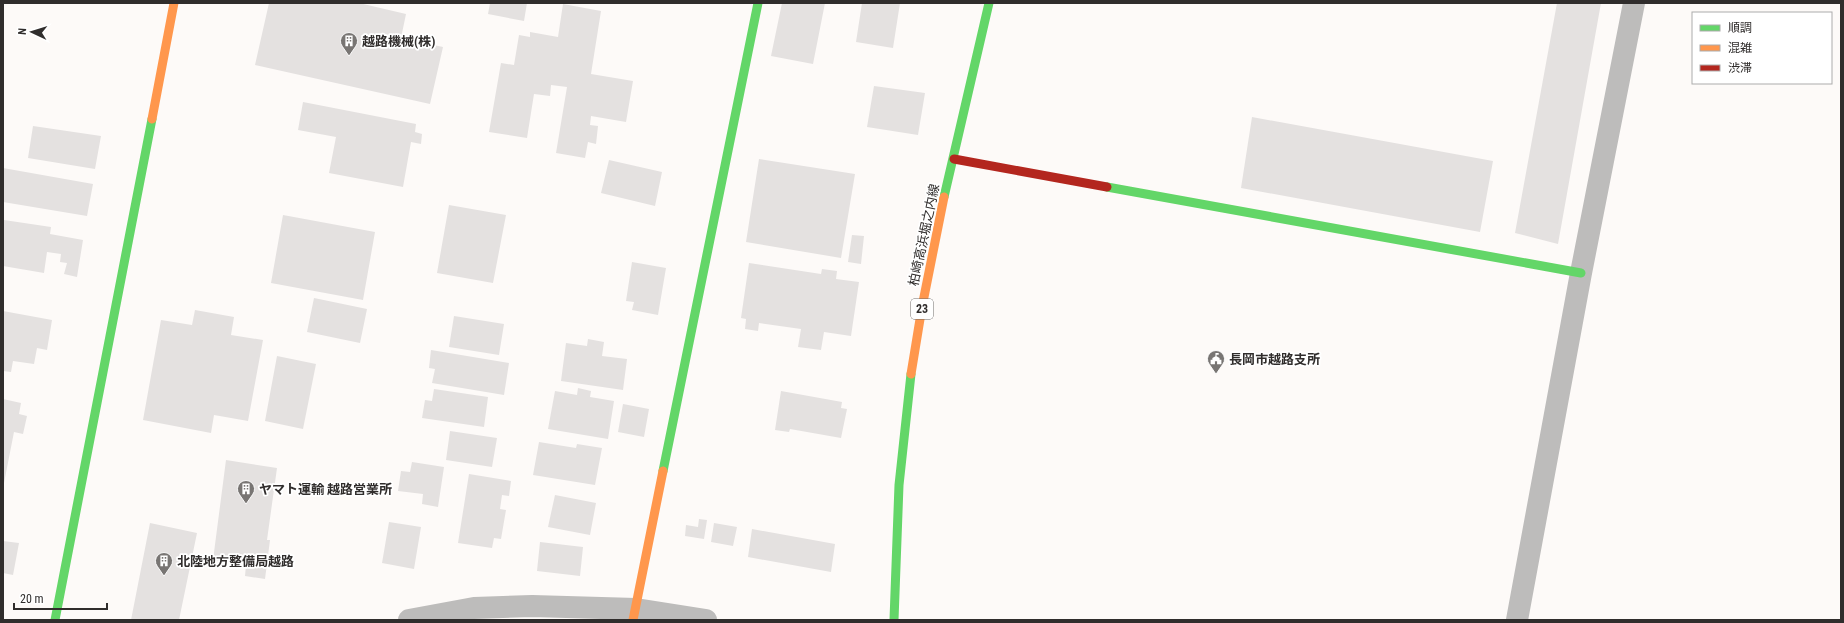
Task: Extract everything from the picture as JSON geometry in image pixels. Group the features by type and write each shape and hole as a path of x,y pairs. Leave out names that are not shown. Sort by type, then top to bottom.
{"street":[{"path":"55,620 174,3"},
{"path":"635,614 758,3"},
{"name":"柏崎高浜堀之内線","path":"894,620 895,568 905,423 914,351 932,254 989,3"},
{"path":"1517,620 1581,273 1634,3"},
{"path":"954,160 1581,273"},
{"path":"409,620 474,608 532,606 706,620"}],"building":[{"name":"越路機械(株)","path":"269,3 359,3 406,14 401,38 443,47 430,104 255,65"},
{"path":"490,3 527,3 524,21 488,14"},
{"path":"782,3 825,3 813,64 771,56"},
{"path":"862,3 900,3 893,48 856,42"},
{"path":"1557,3 1601,3 1558,244 1515,233"},
{"path":"563,4 601,11 591,74 633,81 626,122 591,116 590,125 598,126 596,144 588,142 585,158 556,153 567,87 551,85 550,96 534,94 527,138 489,132 501,63 514,65 519,35 530,37 530,32 558,37"},
{"path":"874,86 925,93 918,135 867,127"},
{"path":"303,102 416,124 415,132 422,134 421,144 411,142 403,187 329,173 336,137 298,130"},
{"path":"1252,117 1493,161 1480,232 1241,188"},
{"path":"33,126 101,136 95,169 28,158"},
{"path":"759,159 855,174 841,258 746,242"},
{"path":"609,160 662,172 655,206 601,193"},
{"path":"3,168 93,184 87,216 3,202"},
{"path":"449,205 506,215 493,283 437,273"},
{"path":"283,215 375,232 363,300 271,283"},
{"path":"4,220 51,227 50,234 83,240 77,277 64,274 67,263 60,262 61,254 47,252 44,273 3,266"},
{"path":"852,235 864,236 861,264 848,262"},
{"path":"632,262 666,268 658,315 632,310 634,302 626,301"},
{"path":"749,263 821,274 822,269 837,271 836,279 859,282 851,336 824,332 821,350 798,347 801,329 759,323 758,331 745,329 746,319 741,318"},
{"path":"314,298 367,309 360,343 307,332"},
{"path":"195,310 234,317 231,335 263,340 248,421 214,415 211,433 143,420 161,320 192,325"},
{"path":"3,311 52,320 47,350 37,348 34,364 13,361 11,372 3,371"},
{"path":"454,316 504,324 499,355 449,347"},
{"path":"588,339 604,342 602,356 627,359 623,390 561,381 566,343 587,346"},
{"path":"431,350 509,363 504,395 432,383 435,369 429,368"},
{"path":"277,356 316,364 303,429 265,421"},
{"path":"578,388 591,391 590,397 614,401 608,439 548,429 555,391 577,395"},
{"path":"434,389 488,397 484,427 422,418 425,400 432,401"},
{"path":"781,391 842,402 841,408 847,409 841,438 790,429 789,432 775,430"},
{"path":"3,399 21,403 19,414 27,416 23,434 14,432 4,483"},
{"path":"623,404 649,409 644,437 618,432"},
{"path":"450,431 497,438 492,467 446,460"},
{"path":"539,442 576,448 577,444 602,448 595,485 533,475"},
{"name":"ヤマト運輸 越路営業所","path":"226,460 277,468 267,540 270,540 265,579 245,576 246,565 213,560"},
{"path":"412,462 444,467 438,507 422,504 423,494 398,491 401,471 410,472"},
{"path":"469,474 511,481 509,496 502,495 500,509 506,510 501,539 494,538 492,548 458,543"},
{"path":"555,495 596,503 590,535 548,527"},
{"path":"699,519 707,520 704,539 685,536 686,525 698,527"},
{"path":"389,522 421,527 414,569 382,563"},
{"name":"北陸地方整備局越路","path":"150,523 197,533 179,620 131,620"},
{"path":"714,523 737,527 733,546 711,542"},
{"path":"752,529 835,544 831,572 748,557"},
{"path":"3,541 19,543 13,575 3,573"},
{"path":"540,542 583,547 580,576 537,571"}],"traffic: fast":[{"path":"663,471 758,3"},
{"path":"944,197 989,3"},
{"path":"55,620 152,119"},
{"path":"1107,187 1581,273"},
{"path":"894,620 899,485 911,374"}],"traffic: slow":[{"path":"152,119 174,3"},
{"path":"911,374 922,307 944,197"},
{"path":"633,620 663,471"}],"traffic: jam":[{"path":"954,159 1107,187"}],"place":[{"name":"越路機械(株)","path":"349,56"},
{"name":"長岡市越路支所","path":"1216,374"},
{"name":"ヤマト運輸 越路営業所","path":"246,504"},
{"name":"北陸地方整備局越路","path":"164,576"}]}
